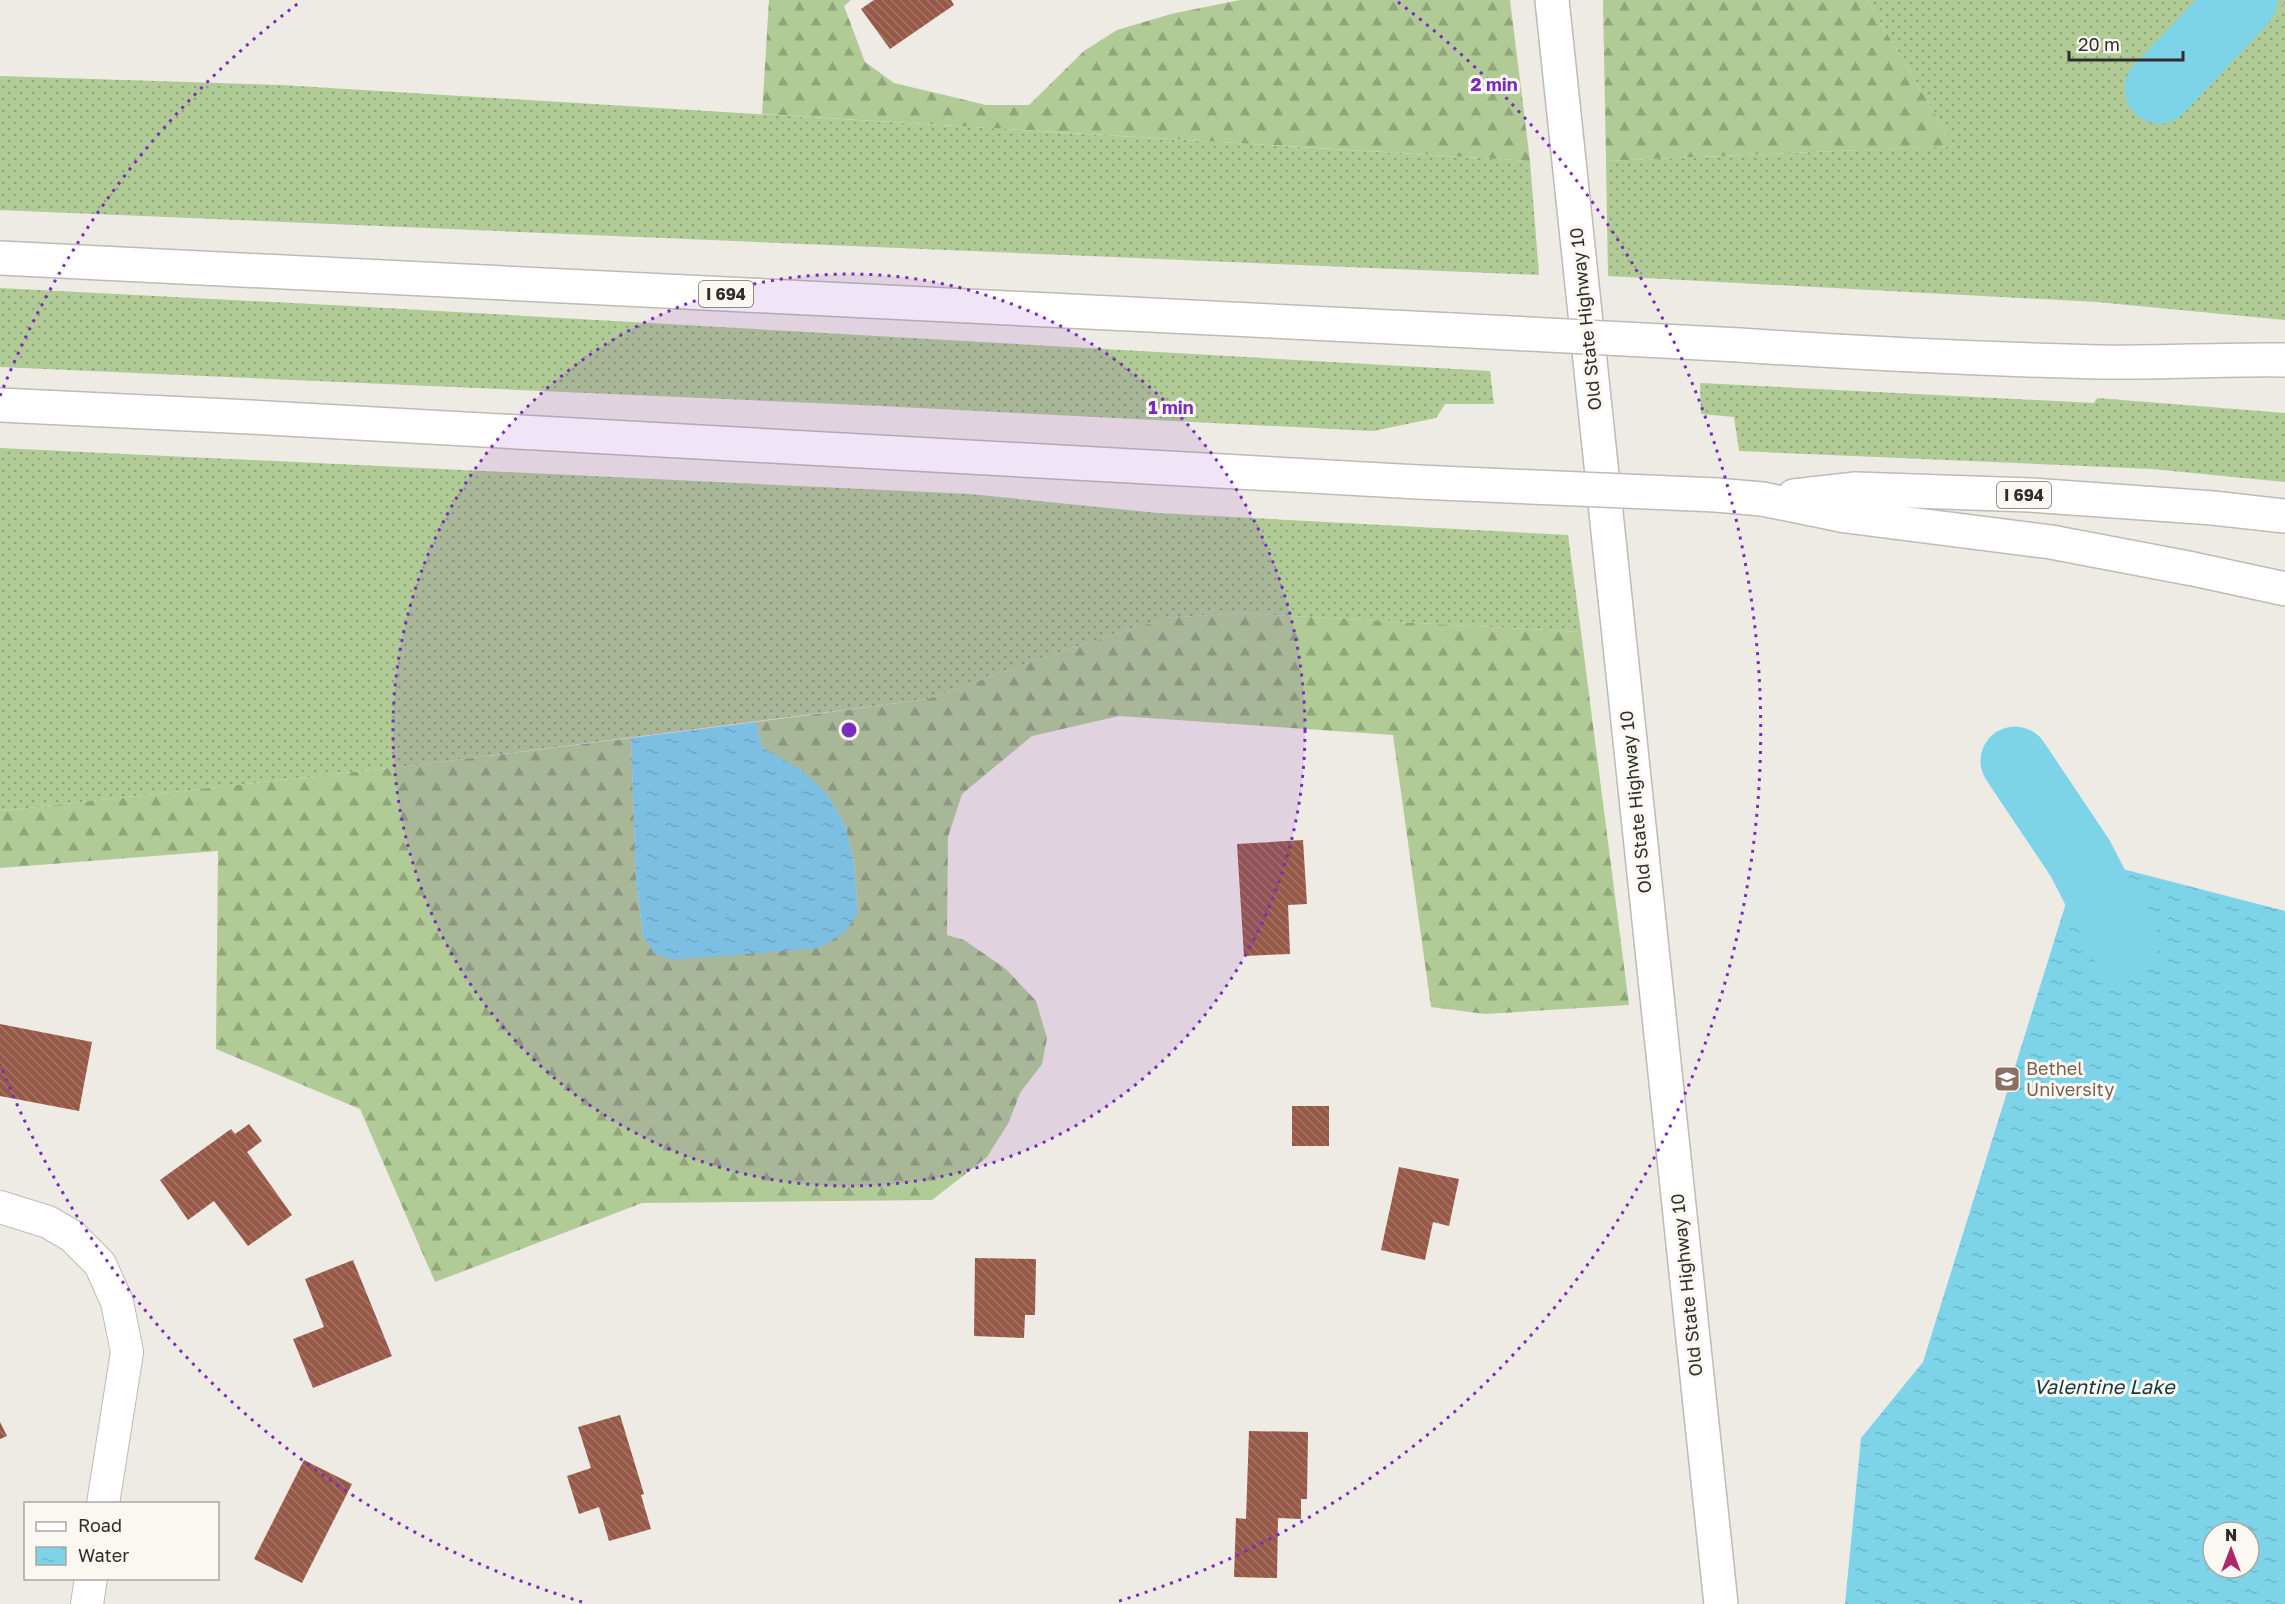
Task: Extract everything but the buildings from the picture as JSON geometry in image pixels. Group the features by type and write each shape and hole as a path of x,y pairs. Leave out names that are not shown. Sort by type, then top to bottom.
{"main road":[{"name":"Old State Highway 10","path":"1552,0 1721,1604"},
{"name":"I 694","path":"0,258 1452,330 1897,355 2142,363 2285,382"},
{"path":"2142,363 2223,359 2285,360"},
{"name":"I 694","path":"0,405 1762,499 1868,489 2030,495 2213,508 2285,516"},
{"path":"1762,499 1846,516 2051,542 2285,589"}],"street":[{"path":"0,1207 48,1222 72,1236 99,1263 117,1302 127,1352 103,1502"},
{"path":"87,1604 92,1580"}],"green space":[{"path":"769,0 851,0 844,6 865,62 894,83 986,105 1029,105 1084,51 1117,30 1171,14 1240,0 1510,0 1530,161 762,114"},
{"path":"1603,0 1867,0 1954,146 1606,161"},
{"path":"1867,0 2237,0 2269,24 2285,3 2285,320 2097,302 1608,276 1606,161 1954,146"},
{"path":"2237,0 2285,0 2285,3 2269,24"},
{"path":"0,76 281,85 1530,161 1539,275 0,210"},
{"path":"0,288 1490,371 1494,404 1445,404 1436,418 1373,431 860,405 0,367"},
{"path":"1700,383 2094,403 2097,398 2285,413 2285,482 2152,469 1739,451 1734,417 1701,414"},
{"path":"0,448 970,494 1158,513 1568,535 1581,632 1239,613 1167,618 1063,651 928,699 416,765 0,811"},
{"path":"1239,613 1581,632 1629,1005 1485,1014 1431,1007 1393,735 1119,716 1032,736 962,794 948,837 947,935 964,940 1006,969 1036,1001 1047,1038 1042,1064 1020,1093 1009,1122 987,1157 932,1200 642,1203 435,1282 360,1109 216,1049 218,851 0,868 0,811 416,765 631,738 636,879 643,936 858,913 854,863 845,825 826,793 762,747 756,722 928,699 1063,651 1167,618"}],"water":[{"path":"756,722 762,747 804,772 826,793 845,825 854,863 858,913 845,932 819,948 672,960 654,953 643,936 636,879 631,738"},
{"name":"Valentine Lake","path":"2080,858 2285,911 2285,1604 1845,1604 1861,1438 1923,1362"}],"waterway":[{"path":"2159,89 2243,0"},
{"path":"2015,761 2080,858 2124,943"}],"place":[{"name":"Bethel University","path":"2007,1079"}]}
